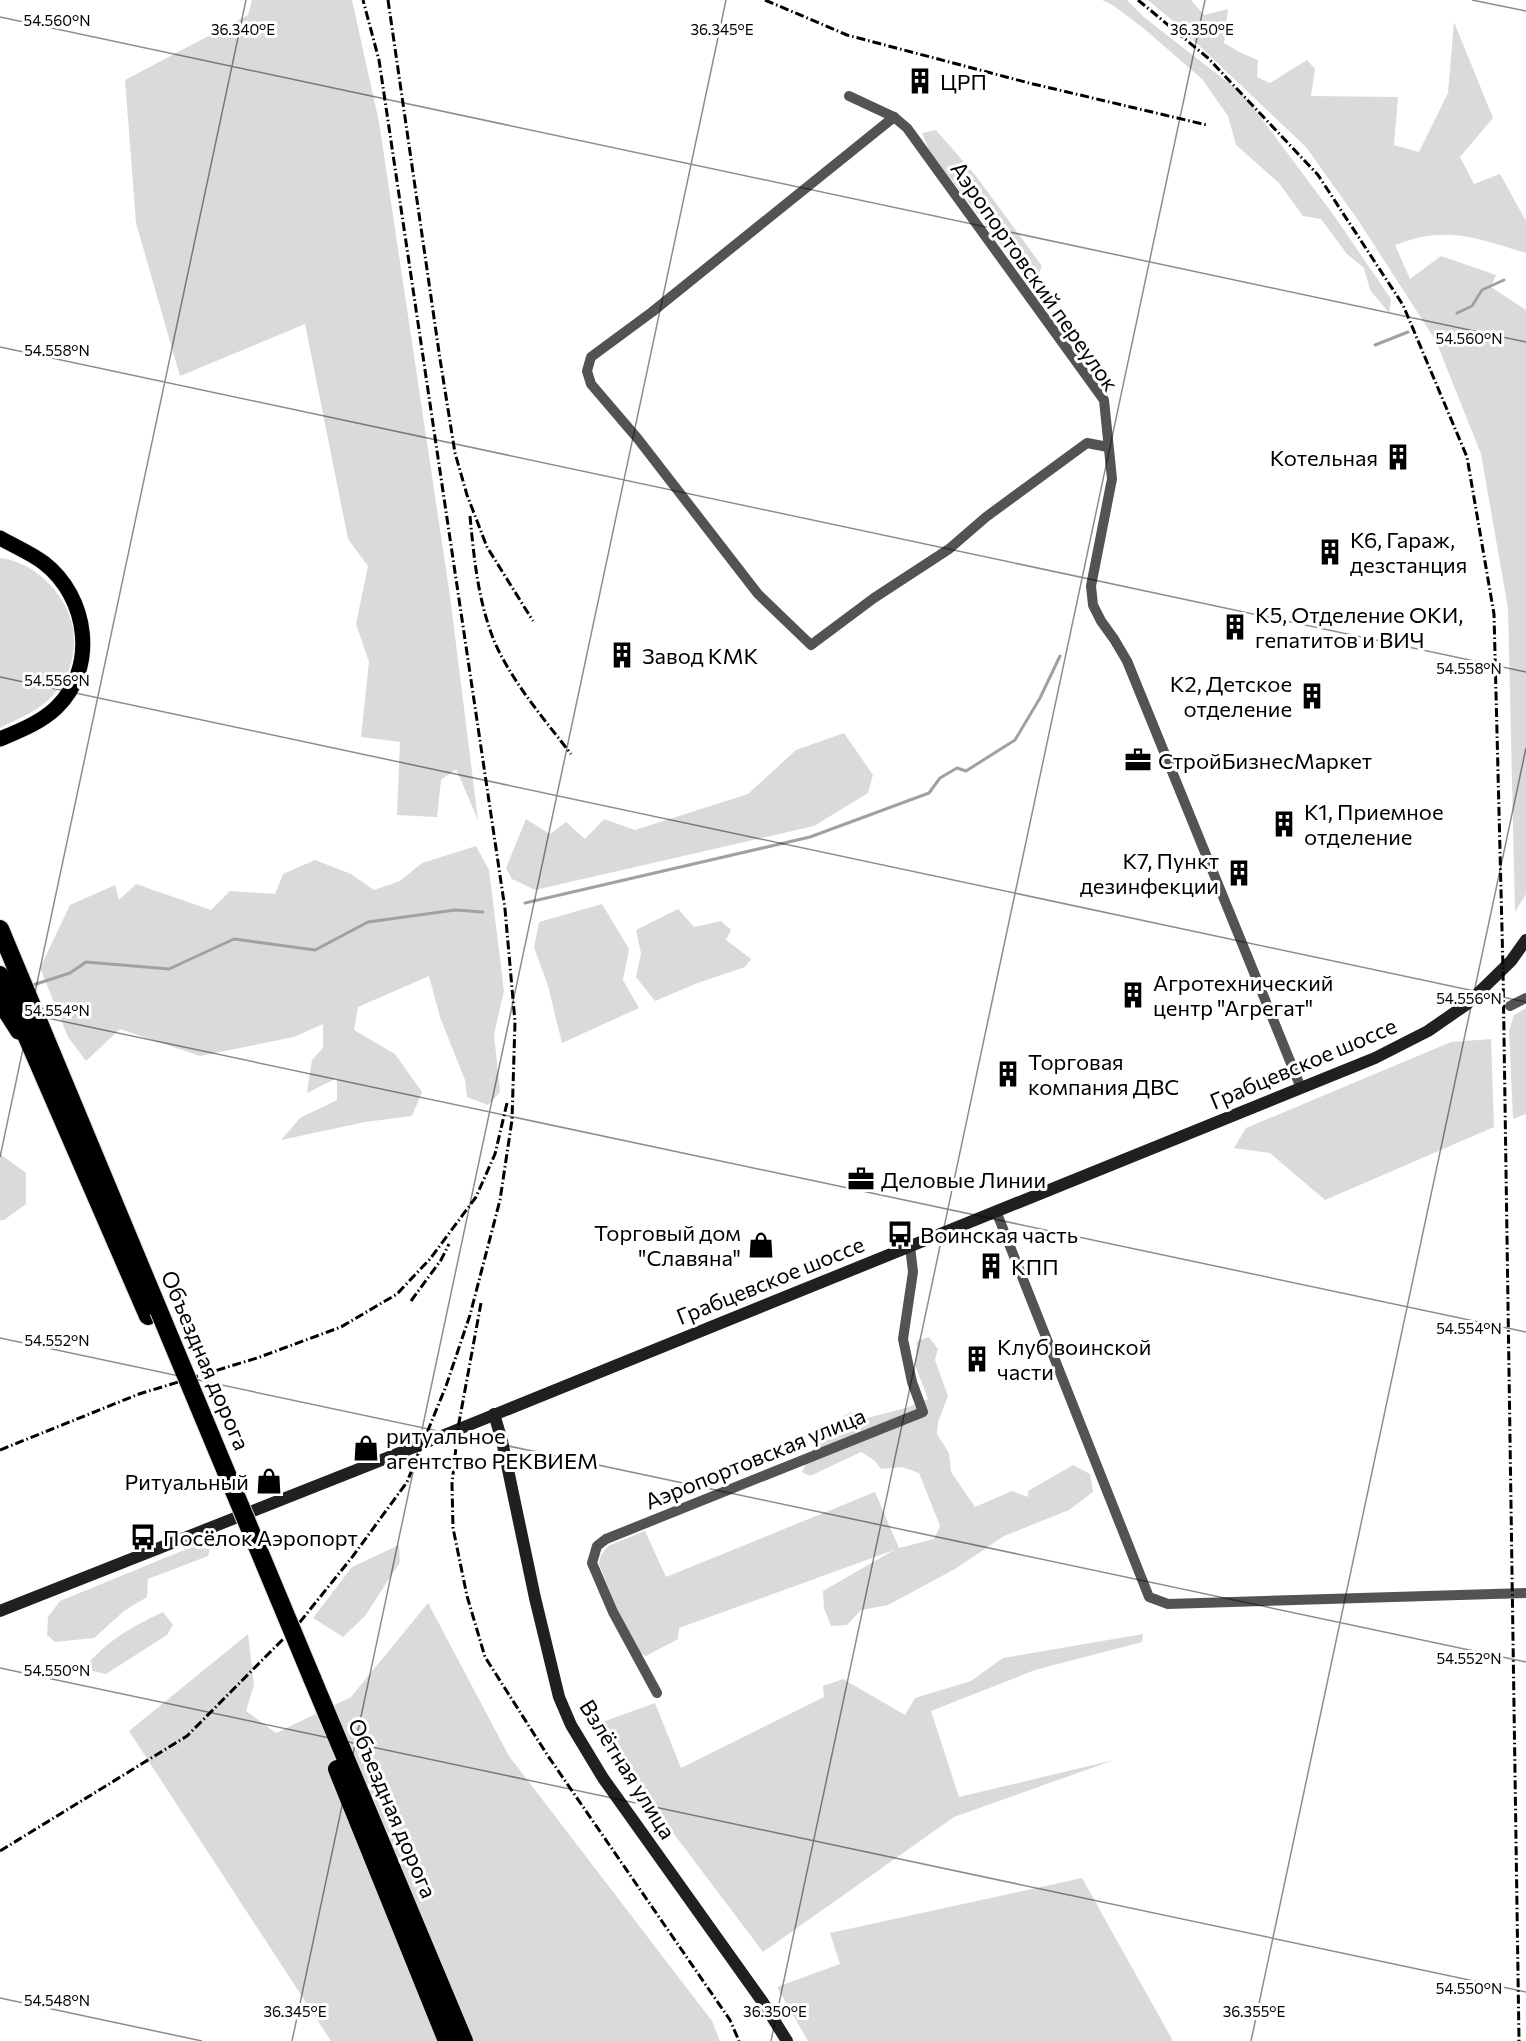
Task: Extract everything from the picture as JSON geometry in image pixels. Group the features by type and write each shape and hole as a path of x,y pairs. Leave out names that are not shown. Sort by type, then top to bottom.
{"highway":[{"name":"Объездная дорога","path":"0,929 154,1313 307,1679 464,2041"},
{"name":"Объездная дорога","path":"0,975 33,1053 154,1313"},
{"name":"Объездная дорога","path":"307,1679 447,2041"}],"main road":[{"path":"0,538 44,562 63,582 74,602 83,635 81,659 68,693 55,709 41,720 0,739"},
{"path":"0,551 44,562"},
{"name":"Грабцевское шоссе","path":"0,1611 1375,1058 1428,1031 1467,1004 1525,945"},
{"path":"0,1004 33,1053"},
{"name":"Взлётная улица","path":"494,1414 559,1697 571,1725 603,1778 762,2001 787,2041"}],"street":[{"name":"Аэропортовский переулок","path":"849,96 894,117 907,128 1104,400 1112,479 1090,585 1093,605 1127,661 1301,1088"},
{"path":"894,117 651,312 591,357 587,371 591,384 638,439 758,594 811,645 874,598 949,549 1002,505 1087,443 1108,447"},
{"path":"1510,1006 1526,998"},
{"path":"996,1211 1149,1597 1168,1604 1526,1593"},
{"name":"Аэропортовская улица","path":"657,1693 613,1612 592,1563 597,1546 606,1539 923,1412 912,1382 903,1339 913,1272 910,1246"}],"shaded area":[{"path":"252,0 352,0 379,122 450,596 478,820 456,769 441,780 437,817 397,815 400,742 361,737 369,662 356,624 368,566 348,539 305,324 180,376 136,223 125,80 248,15"},
{"path":"1102,0 1127,0 1145,18 1244,95 1335,217 1391,299 1389,313 1370,290 1364,268 1347,254 1321,219 1303,216 1279,183 1236,145 1228,116 1202,79 1142,27"},
{"path":"1148,0 1191,0 1204,15 1228,9 1224,43 1258,60 1257,77 1270,83 1307,60 1315,69 1311,96 1398,97 1394,145 1419,152 1448,93 1454,22 1493,118 1460,157 1474,184 1500,174 1526,221 1526,253 1476,239 1446,235 1414,239 1395,245 1410,279 1441,256 1496,275 1491,287 1526,310 1526,894 1515,912 1508,608 1481,454 1436,341 1358,220 1306,147"},
{"path":"936,130 976,176 1042,266 1037,278 1027,279 929,150 922,133"},
{"path":"0,558 28,567 52,587 69,613 74,642 69,669 55,693 36,709 0,728"},
{"path":"844,733 873,775 868,793 814,826 535,890 512,879 506,868 526,819 550,834 566,822 585,839 604,819 635,830 748,794 796,750"},
{"path":"476,846 489,870 504,991 494,1034 500,1092 488,1105 467,1097 465,1080 440,1017 429,976 358,1007 354,1030 395,1054 422,1092 412,1116 365,1122 281,1140 300,1118 337,1100 337,1078 307,1093 312,1060 323,1048 323,1024 294,1037 200,1056 120,1029 86,1061 68,1037 40,968 70,905 115,885 119,900 136,884 211,910 230,891 275,894 283,874 315,860 351,874 374,890 400,881 422,863"},
{"path":"602,904 629,949 623,980 639,1008 562,1043 548,986 534,947 539,922"},
{"path":"678,909 694,927 721,921 731,930 726,940 751,959 745,967 655,1001 636,977 641,953 636,930"},
{"path":"1526,1008 1526,1114 1513,1119 1509,1031 1514,1015"},
{"path":"1491,1039 1494,1127 1325,1200 1270,1153 1234,1148 1246,1128 1451,1042"},
{"path":"0,1154 26,1173 26,1204 4,1220 0,1220"},
{"path":"929,1337 938,1349 935,1360 948,1396 938,1422 937,1434 949,1453 951,1472 975,1507 1012,1491 1028,1497 1028,1491 1073,1465 1090,1474 1093,1492 1069,1510 1004,1536 955,1569 888,1605 861,1610 847,1625 831,1626 824,1608 823,1591 894,1550 679,1628 678,1639 646,1656 640,1653 618,1612 599,1564 601,1555 608,1546 645,1531 666,1577 875,1492 899,1548 934,1539 940,1526 919,1473 902,1467 881,1469 874,1460 861,1452 810,1476 802,1472 820,1437 833,1424 851,1412 863,1419 906,1408 928,1399 915,1365 917,1341"},
{"path":"399,1545 400,1562 365,1616 343,1637 313,1618 352,1567"},
{"path":"194,1546 210,1549 208,1556 148,1579 147,1597 124,1611 94,1638 55,1642 47,1635 48,1617 60,1601"},
{"path":"428,1603 509,1756 712,2021 720,2041 331,2041 129,1731 248,1634 254,1685 246,1711 276,1733 351,1697"},
{"path":"163,1612 173,1625 167,1635 106,1674 84,1669 110,1643"},
{"path":"1143,1634 1142,1642 1035,1670 931,1711 959,1797 1114,1760 954,1817 763,1952 600,1736 597,1724 655,1703 681,1768 824,1697 823,1686 843,1679 905,1715 915,1698 971,1681 1003,1658"},
{"path":"1082,1878 1173,2041 808,2041 777,1987 840,1964 830,1933"}],"waterway":[{"path":"1457,313 1472,306 1482,290 1504,280"},
{"path":"1375,345 1408,332"},
{"path":"525,903 810,837 929,793 940,778 957,768 966,771 1015,740 1040,698 1060,656"},
{"path":"33,985 70,973 86,962 169,969 234,939 315,950 368,922 455,910 483,912"}],"railway":[{"path":"0,1851 187,1736 300,1622 353,1556 407,1482 446,1386 470,1315 500,1200 512,1120 515,1022 505,909 379,60 363,0"},
{"path":"388,0 455,453 467,495 487,547 533,621"},
{"path":"765,0 847,35 1029,83 1207,125"},
{"path":"1138,0 1208,58 1318,175 1403,305 1467,457 1494,614 1503,969 1519,2041"},
{"path":"470,516 475,564 484,612 495,643 520,686 571,754"},
{"path":"0,1450 139,1394 257,1358 341,1327 397,1294 430,1259 476,1197 495,1154 507,1103"},
{"path":"411,1301 441,1260 449,1244"},
{"path":"481,1303 458,1428 452,1484 453,1528 467,1596 485,1657 548,1756 730,2020 739,2041"}],"place":[{"name":"ЦРП","path":"920,81"},
{"name":"Котельная","path":"1398,457"},
{"name":"К6, Гараж, дезстанция","path":"1330,552"},
{"name":"К5, Отделение ОКИ, гепатитов и ВИЧ","path":"1235,627"},
{"name":"Завод КМК","path":"622,655"},
{"name":"К2, Детское отделение","path":"1312,696"},
{"name":"СтройБизнесМаркет","path":"1138,760"},
{"name":"К1, Приемное отделение","path":"1284,824"},
{"name":"К7, Пункт дезинфекции","path":"1239,873"},
{"name":"Агротехнический центр \"Агрегат\"","path":"1133,995"},
{"name":"Торговая компания ДВС","path":"1008,1074"},
{"name":"Деловые Линии","path":"861,1179"},
{"name":"Воинская часть","path":"900,1234"},
{"name":"Торговый дом \"Славяна\"","path":"761,1245"},
{"name":"КПП","path":"991,1266"},
{"name":"Клуб воинской части","path":"977,1359"},
{"name":"ритуальное агентство РЕКВИЕМ","path":"366,1448"},
{"name":"Ритуальный","path":"269,1481"},
{"name":"Посёлок Аэропорт","path":"143,1537"}]}
